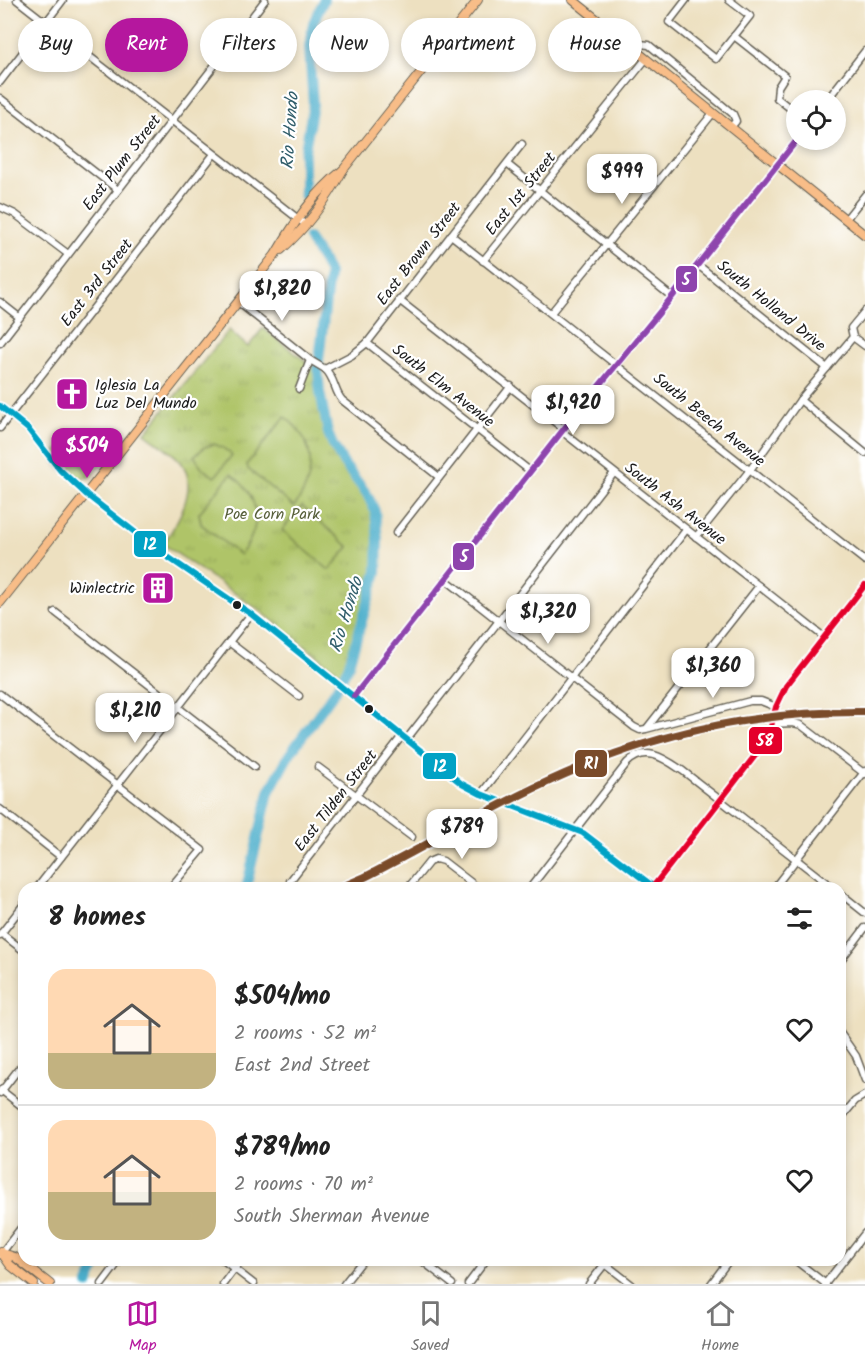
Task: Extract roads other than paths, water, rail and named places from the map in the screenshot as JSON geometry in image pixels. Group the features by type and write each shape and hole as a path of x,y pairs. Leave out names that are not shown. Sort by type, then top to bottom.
{"main road":[{"path":"0,603 276,255 306,225 331,192 343,170 478,0"},
{"path":"573,0 595,18"},
{"path":"642,56 865,235"},
{"path":"276,255 298,218 325,186 343,170"},
{"path":"1,1253 10,1265 34,1284"},
{"path":"1,1253 18,1259"},
{"path":"27,1266 50,1284"}],"street":[{"path":"18,0 41,18"},
{"path":"49,18 63,0"},
{"name":"East Plum Street","path":"0,343 265,0"},
{"path":"686,0 669,22 716,59 750,16 729,0"},
{"path":"734,36 785,76 778,87 777,98 786,105"},
{"path":"642,44 649,45 733,114 736,121 731,127"},
{"path":"835,90 865,51"},
{"path":"0,82 18,59"},
{"path":"93,59 306,225"},
{"name":"East 1st Street","path":"483,261 646,59"},
{"path":"0,98 118,190"},
{"path":"551,313 713,113"},
{"name":"East Brown Street","path":"324,369 352,355 367,343 522,144"},
{"path":"354,696 530,471 789,150"},
{"name":"East 3rd Street","path":"0,428 214,154"},
{"path":"507,164 672,297"},
{"path":"846,219 865,195"},
{"path":"0,207 15,213 68,254"},
{"name":"South Beech Avenue","path":"451,235 865,561"},
{"name":"South Holland Drive","path":"698,265 827,368"},
{"name":"South Ash Avenue","path":"399,300 511,386 561,427 564,433 824,637"},
{"path":"0,302 19,317"},
{"path":"238,302 312,362 331,374 340,398 439,477"},
{"path":"865,311 851,328 853,337 865,346"},
{"path":"696,537 750,470 800,400 853,337"},
{"name":"South Elm Avenue","path":"367,343 530,471"},
{"path":"299,388 312,362"},
{"path":"396,533 511,386"},
{"path":"800,400 865,453"},
{"path":"0,406 31,432 60,470 87,495 171,559 251,614 462,784 594,840 646,882"},
{"name":"East Tilden Street","path":"290,881 499,621 614,473"},
{"path":"481,794 686,530"},
{"path":"445,579 640,730 750,701 761,701 776,707"},
{"path":"659,882 764,744 776,707 786,686 865,585"},
{"path":"646,729 759,586"},
{"path":"55,612 255,767"},
{"path":"42,882 251,614"},
{"path":"229,642 299,696"},
{"path":"0,694 202,850 176,882"},
{"path":"772,724 801,724 864,773 779,882"},
{"path":"535,882 627,763 634,757 644,754 654,754 663,758 721,800 825,882"},
{"path":"318,767 412,837"},
{"path":"0,809 61,857"},
{"path":"413,882 429,862 436,859 443,861 470,882"},
{"path":"846,898 865,913"},
{"path":"18,912 1,934 18,947"},
{"path":"846,953 865,928"},
{"path":"846,1042 856,1056 865,1080"},
{"path":"18,1070 1,1091 18,1104"},
{"path":"846,1112 855,1101 865,1095"},
{"path":"1,1253 18,1232"},
{"path":"846,1258 865,1233"},
{"path":"102,1284 116,1266"},
{"path":"230,1266 254,1284"},
{"path":"222,1284 236,1266"},
{"path":"344,1284 358,1266"},
{"path":"429,1266 452,1284"},
{"path":"468,1284 482,1266"},
{"path":"589,1284 602,1266"},
{"path":"611,1266 631,1284"},
{"path":"711,1284 724,1266"},
{"path":"803,1266 826,1284 840,1266"}],"waterway":[{"name":"Rio Hondo","path":"304,195 304,156 313,104 309,47 313,23 324,0"},
{"name":"Rio Hondo","path":"247,882 269,792 289,755 335,691 348,667 377,572 378,540 375,511 367,494 344,464 328,433 318,369 329,274 308,238"},
{"name":"Rio Hondo","path":"88,1284 97,1266"}],"place":[{"name":"Iglesia La Luz Del Mundo","path":"72,394"},
{"name":"Winlectric","path":"158,588"}],"park label":[{"name":"Poe Corn Park","path":"272,514"}]}
